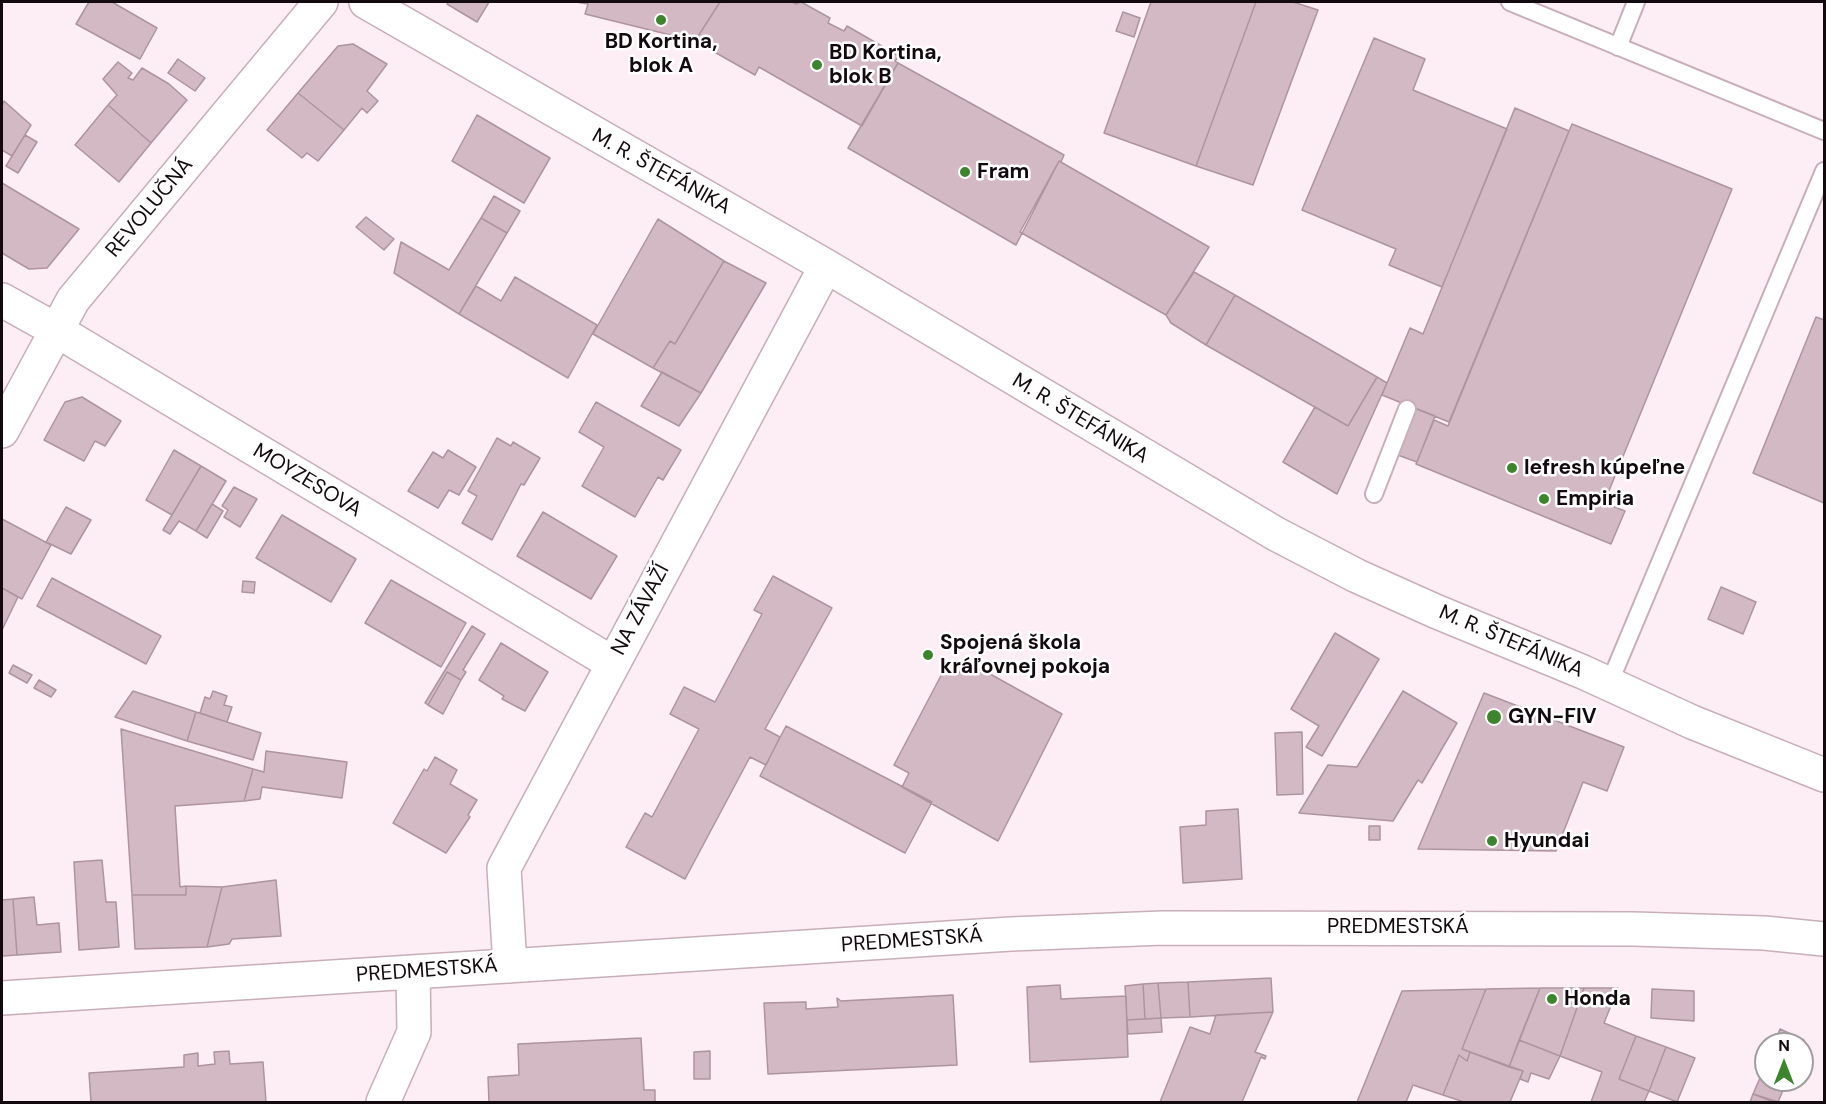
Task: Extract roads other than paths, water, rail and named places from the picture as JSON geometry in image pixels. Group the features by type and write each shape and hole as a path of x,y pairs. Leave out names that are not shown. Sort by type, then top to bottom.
{"street":[{"name":"REVOLUČNÁ","path":"2,431 73,300 321,2"},
{"name":"M. R. ŠTEFÁNIKA","path":"366,2 826,266 984,363 1294,544 1416,602 1692,722 1824,775"},
{"name":"NA ZÁVAŽÍ","path":"510,966 504,868 826,266"},
{"name":"MOYZESOVA","path":"2,300 56,330 612,663"},
{"name":"PREDMESTSKÁ","path":"2,998 1000,935 1163,928 1633,929 1764,933 1824,939"},
{"path":"383,1102 414,1032 413,972"}],"lane":[{"path":"1510,2 1824,131"},
{"path":"1617,47 1636,2"},
{"path":"1609,684 1824,171"},
{"path":"1374,494 1407,409"}],"place":[{"name":"BD Kortina, blok A","path":"661,20"},
{"name":"BD Kortina, blok B","path":"817,65"},
{"name":"Fram","path":"965,172"},
{"name":"lefresh kúpeľne","path":"1512,468"},
{"name":"Empiria","path":"1544,499"},
{"name":"Spojená škola kráľovnej pokoja","path":"928,655"},
{"name":"GYN-FIV","path":"1494,717"},
{"name":"Hyundai","path":"1492,841"},
{"name":"Honda","path":"1552,999"}]}
